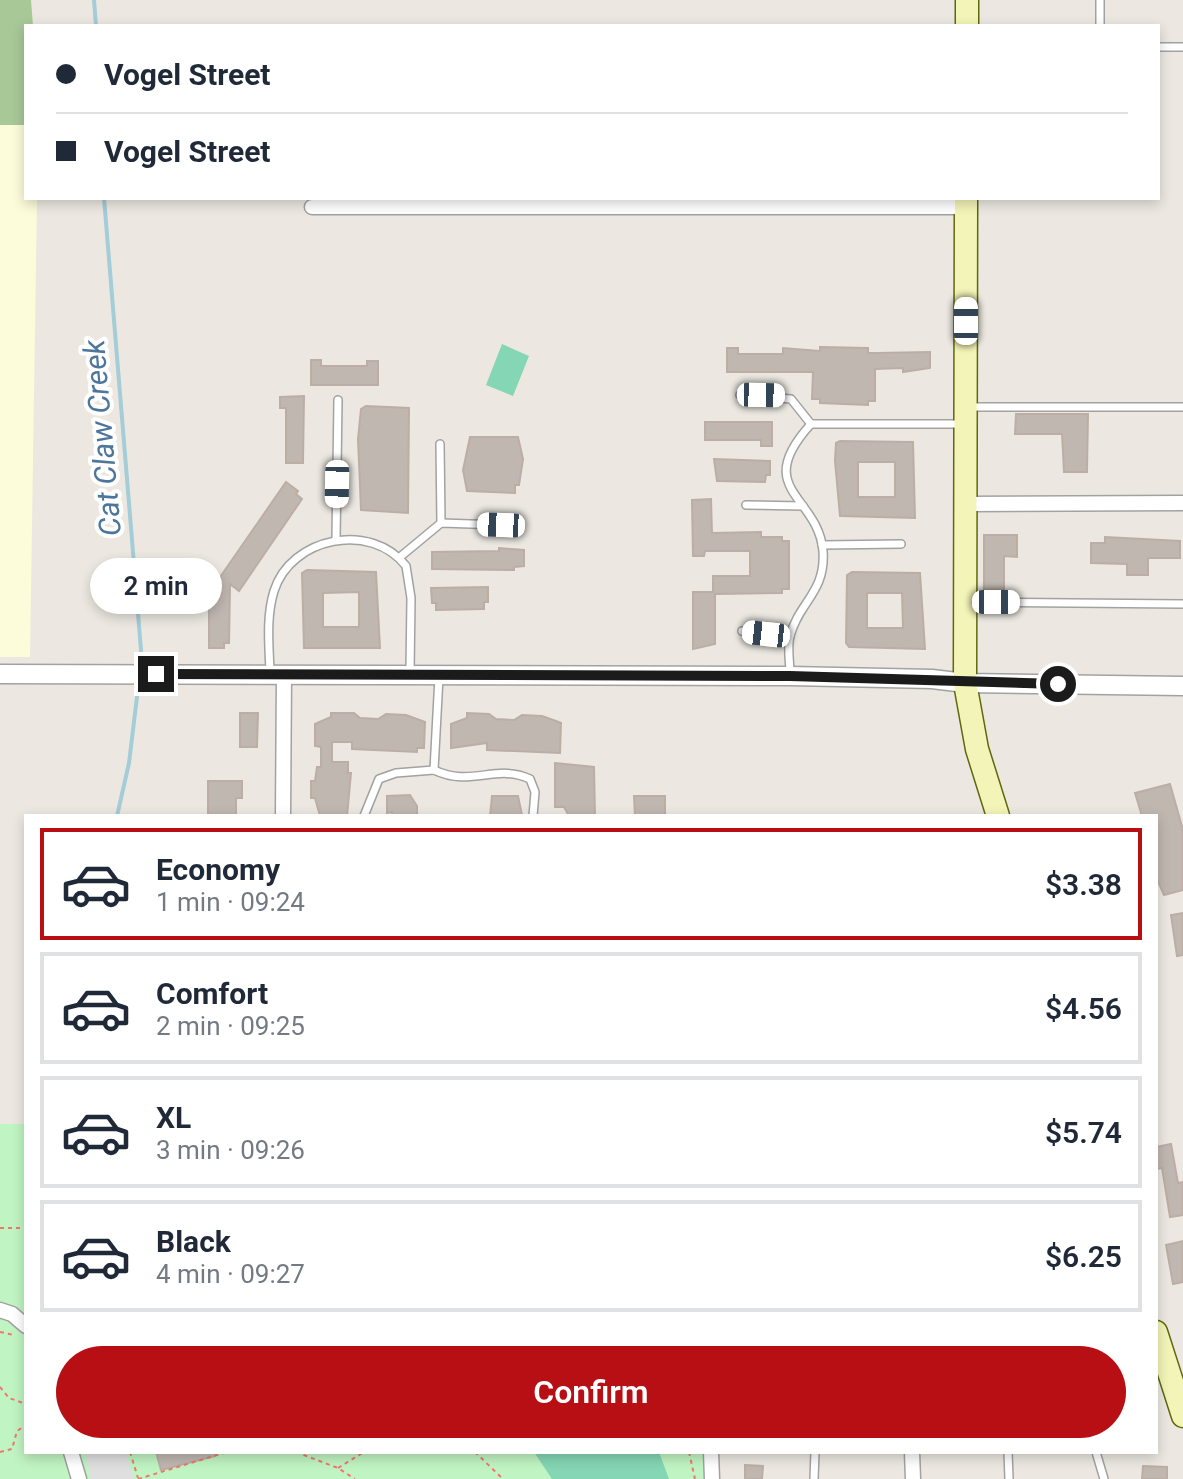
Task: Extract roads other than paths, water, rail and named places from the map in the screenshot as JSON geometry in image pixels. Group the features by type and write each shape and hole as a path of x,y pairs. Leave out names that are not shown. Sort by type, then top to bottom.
{"main road":[{"path":"967,0 967,24"},
{"path":"966,202 965,683 977,749 997,814"},
{"path":"1158,1346 1161,1367 1179,1390 1183,1416"}],"street":[{"path":"312,207 559,202 966,202"},
{"path":"965,504 1183,503"},
{"path":"0,674 790,676 932,679 965,683 1183,686"},
{"path":"277,674 283,814"},
{"path":"0,1310 12,1314 24,1324"},
{"path":"72,1454 79,1479"},
{"path":"711,1454 712,1479"},
{"path":"912,1454 913,1479"}],"lane":[{"path":"1100,0 1100,24"},
{"path":"1160,47 1183,47"},
{"path":"740,395 791,399 811,424"},
{"path":"336,540 338,400"},
{"path":"790,676 790,636 817,591 824,569 822,545 803,506 790,493 787,475 789,457 797,440 811,424 1183,407"},
{"path":"440,444 441,523"},
{"path":"746,505 803,506"},
{"path":"400,557 441,523 501,525"},
{"path":"277,674 269,615 274,588 305,552 336,540 378,542 400,557 410,578 410,674"},
{"path":"822,545 901,544"},
{"path":"965,602 1183,604"},
{"path":"742,631 790,636"},
{"path":"434,770 439,674"},
{"path":"365,814 379,779 396,773 434,770 452,779 518,773 530,779 535,792 533,814"},
{"path":"814,1479 815,1454"},
{"path":"1008,1454 1009,1479"},
{"path":"1097,1454 1104,1479"}],"waterway":[{"name":"Cat Claw Creek","path":"94,0 96,24"},
{"name":"Cat Claw Creek","path":"104,200 140,668"},
{"name":"Cat Claw Creek","path":"117,814 129,763 139,680"}]}
